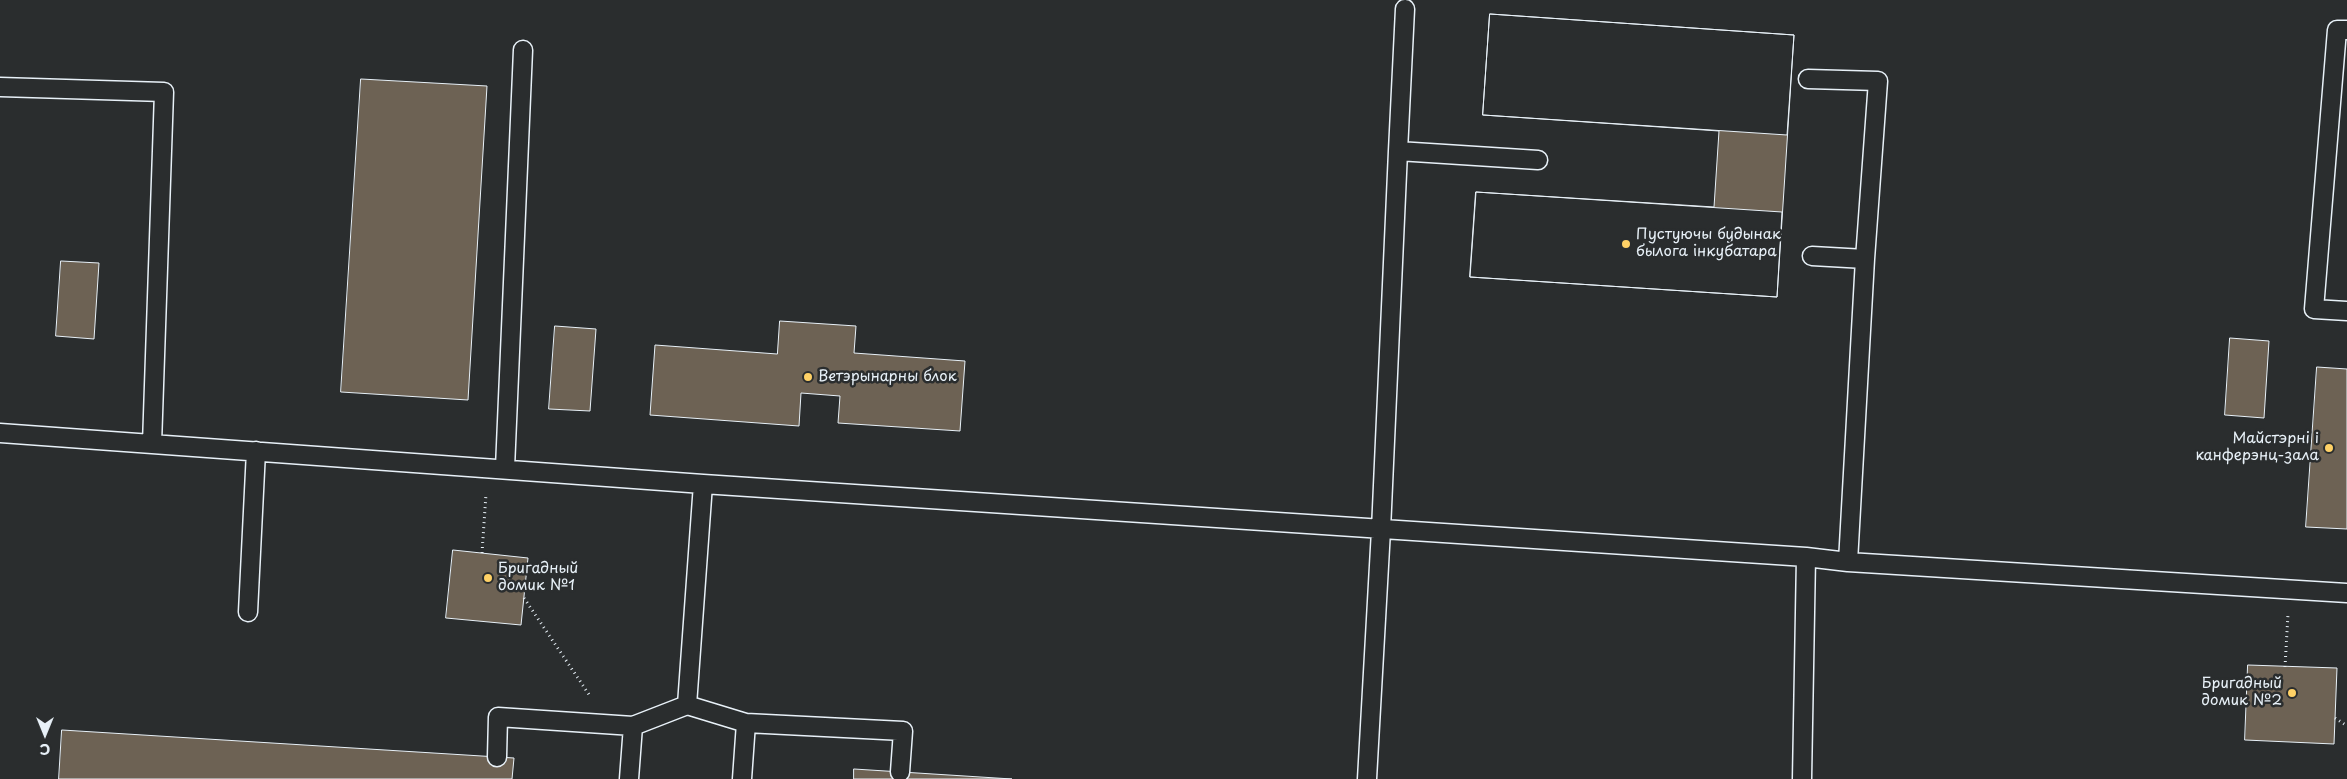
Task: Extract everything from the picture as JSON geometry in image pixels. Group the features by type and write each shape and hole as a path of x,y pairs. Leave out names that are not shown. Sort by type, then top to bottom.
{"lane":[{"path":"1367,779 1382,530 1405,9"},
{"path":"2347,30 2337,30 2314,309 2347,311"},
{"path":"505,468 523,50"},
{"path":"1808,79 1878,81 1865,259 1848,562"},
{"path":"0,87 164,92 152,444"},
{"path":"1398,151 1538,160"},
{"path":"1812,256 1865,259"},
{"path":"0,433 505,468 703,484 1806,557 1848,562 2347,592"},
{"path":"248,612 256,451"},
{"path":"687,705 703,484"},
{"path":"1802,779 1806,557"},
{"path":"497,757 498,717 633,726 687,705 746,723 903,731 900,772"},
{"path":"742,779 746,723"},
{"path":"629,779 633,726"}],"path":[{"path":"482,553 487,467"},
{"path":"2285,666 2289,589"},
{"path":"524,598 609,724"},
{"path":"2336,718 2347,726"}],"building":[{"path":"1490,14 1794,35 1787,135 1483,115"},
{"path":"1490,14 1794,35 1777,297 1470,277 1476,192 1714,207 1719,131 1483,115"},
{"path":"361,79 487,86 468,400 341,392"},
{"name":"Пустуючы будынак былога інкубатара","path":"1476,192 1782,212 1777,297 1470,277"},
{"path":"61,261 99,263 94,339 56,336"},
{"name":"Ветэрынарны блок","path":"780,321 856,326 854,353 965,361 960,431 838,423 840,396 801,393 799,426 650,415 655,345 777,354"},
{"path":"555,326 596,329 590,411 549,409"},
{"path":"2230,338 2269,341 2264,418 2225,415"},
{"name":"Майстэрні і канферэнц-зала","path":"2317,367 2347,369 2347,529 2306,527"},
{"name":"Бригадный домик №1","path":"453,550 528,558 521,625 446,618"},
{"name":"Бригадный домик №2","path":"2248,665 2337,668 2334,744 2245,740"},
{"path":"62,730 514,758 512,779 59,779"},
{"path":"854,769 1012,779 854,779"}],"place":[{"name":"Пустуючы будынак былога інкубатара","path":"1626,244"},
{"name":"Ветэрынарны блок","path":"808,377"},
{"name":"Майстэрні і канферэнц-зала","path":"2329,448"},
{"name":"Бригадный домик №1","path":"488,578"},
{"name":"Бригадный домик №2","path":"2292,693"}]}
